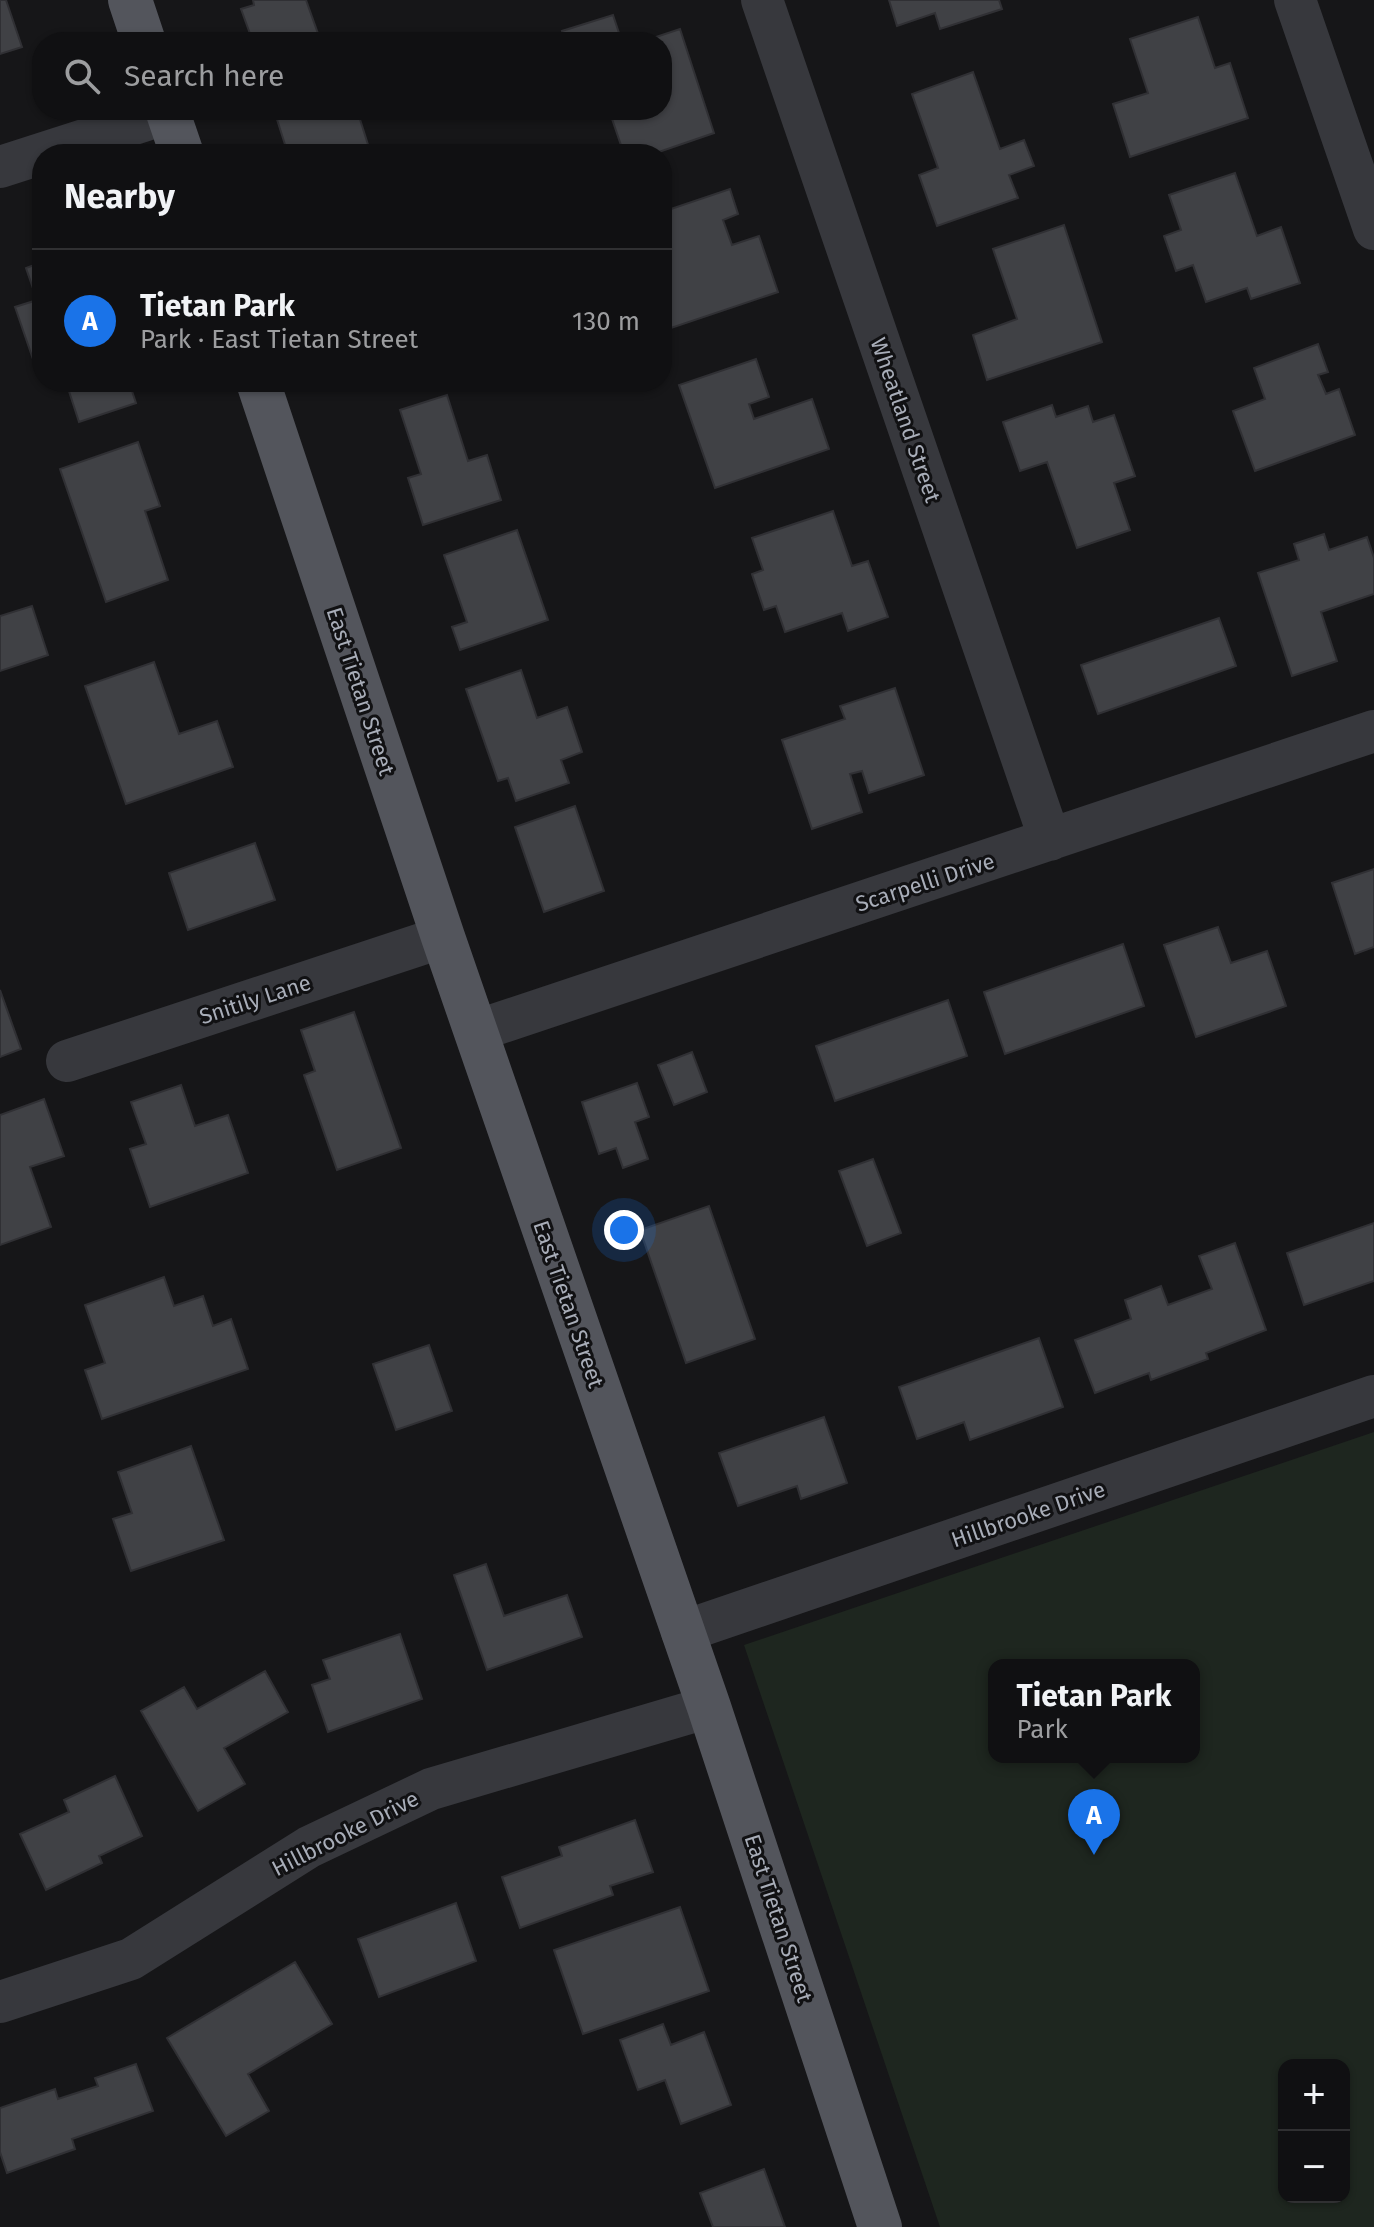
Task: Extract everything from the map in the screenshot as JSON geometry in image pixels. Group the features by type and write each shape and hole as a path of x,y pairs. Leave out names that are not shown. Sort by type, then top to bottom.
{"main road":[{"path":"130,0 141,32"},
{"path":"171,120 179,144"},
{"name":"East Tietan Street","path":"261,392 443,937 709,1707 880,2227"}],"street":[{"name":"Wheatland Street","path":"762,0 1050,840"},
{"path":"1295,0 1374,229"},
{"path":"70,144 144,120"},
{"path":"0,167 32,157"},
{"name":"Scarpelli Drive","path":"476,1031 1374,731"},
{"name":"Snitily Lane","path":"67,1061 443,937"},
{"name":"Hillbrooke Drive","path":"682,1632 1374,1396"},
{"name":"Hillbrooke Drive","path":"0,2002 131,1959 309,1847 431,1789 709,1707"}],"shaded area":[{"path":"1374,1432 1374,2227 940,2227 744,1645"}],"building":[{"path":"0,0 6,0 22,47 0,54"},
{"path":"253,0 306,0 317,32 249,32 241,9 254,5"},
{"path":"889,0 999,0 1002,9 940,29 935,13 897,26"},
{"path":"613,15 619,32 562,32"},
{"path":"1198,17 1215,68 1230,63 1248,118 1130,157 1113,104 1148,93 1130,39"},
{"path":"680,29 714,133 672,147 672,144 621,144 612,120 672,120 671,32"},
{"path":"973,72 1000,149 1024,140 1034,166 1009,175 1018,198 937,226 919,175 938,168 912,94"},
{"path":"277,120 360,120 368,144 285,144"},
{"path":"1235,173 1257,236 1281,227 1300,283 1251,299 1247,288 1206,302 1193,265 1176,271 1164,236 1181,230 1169,195"},
{"path":"730,189 738,214 723,220 732,245 759,236 778,292 672,328 672,209"},
{"path":"1064,225 1102,342 987,380 973,335 1017,319 993,249"},
{"path":"32,266 32,285 26,268"},
{"path":"32,302 32,356 15,307"},
{"path":"1318,344 1328,372 1318,375 1326,394 1339,389 1355,435 1255,471 1233,411 1265,399 1254,368"},
{"path":"756,359 769,397 749,404 754,419 812,399 829,449 715,488 679,385"},
{"path":"69,392 132,392 136,403 79,422"},
{"path":"447,395 468,461 487,455 501,500 423,525 408,478 421,474 400,410"},
{"path":"1052,405 1056,417 1088,406 1093,422 1114,415 1135,476 1114,483 1130,530 1077,548 1047,462 1020,471 1003,422"},
{"path":"138,442 160,506 145,511 168,580 106,602 60,469"},
{"path":"833,511 852,566 868,561 888,617 848,631 842,613 785,632 776,606 764,610 752,574 763,570 752,538"},
{"path":"517,530 548,620 460,650 452,627 467,622 444,555"},
{"path":"1324,534 1329,550 1367,537 1374,558 1374,594 1321,612 1337,661 1292,676 1258,573 1299,560 1294,544"},
{"path":"32,606 48,655 0,671 0,616"},
{"path":"1219,618 1236,666 1098,714 1081,665"},
{"path":"154,662 179,734 217,721 233,767 126,804 85,686"},
{"path":"521,670 537,718 567,707 582,752 561,760 569,783 516,801 508,778 498,781 466,689"},
{"path":"895,688 924,775 869,793 862,771 850,774 862,812 812,829 782,740 845,719 840,706"},
{"path":"575,806 604,891 544,912 515,827"},
{"path":"255,843 275,900 188,930 169,873"},
{"path":"1374,869 1374,947 1355,954 1332,883"},
{"path":"1218,927 1231,963 1267,951 1286,1006 1196,1037 1164,945"},
{"path":"1123,944 1144,1006 1005,1054 984,992"},
{"path":"0,990 21,1049 0,1057"},
{"path":"948,1000 967,1056 835,1101 816,1046"},
{"path":"354,1012 401,1148 337,1170 304,1075 315,1071 301,1030"},
{"path":"692,1052 707,1092 674,1105 658,1065"},
{"path":"637,1083 649,1117 635,1122 648,1159 623,1168 616,1148 599,1154 582,1102"},
{"path":"181,1085 195,1126 228,1115 248,1173 150,1207 130,1149 146,1144 131,1102"},
{"path":"44,1099 64,1156 30,1167 51,1227 0,1245 0,1115"},
{"path":"873,1159 901,1233 867,1246 839,1171"},
{"path":"709,1206 755,1339 686,1363 640,1230"},
{"path":"1374,1223 1374,1281 1304,1305 1287,1253"},
{"path":"1235,1243 1266,1330 1206,1353 1208,1359 1151,1380 1149,1373 1095,1393 1075,1340 1131,1319 1125,1300 1161,1286 1168,1305 1212,1289 1199,1256"},
{"path":"164,1277 174,1306 203,1296 213,1326 231,1319 248,1369 102,1419 85,1370 105,1363 85,1305"},
{"path":"1039,1338 1063,1407 970,1440 964,1422 917,1439 899,1387"},
{"path":"429,1345 452,1411 396,1430 373,1364"},
{"path":"824,1417 847,1483 801,1499 797,1486 738,1506 719,1453"},
{"path":"191,1446 224,1540 131,1571 113,1519 132,1513 118,1472"},
{"path":"486,1564 504,1616 567,1595 582,1637 487,1670 454,1575"},
{"path":"400,1634 422,1699 328,1732 312,1685 330,1679 323,1660"},
{"path":"265,1671 288,1712 224,1748 245,1784 198,1811 141,1711 184,1687 197,1709"},
{"path":"115,1776 142,1836 99,1856 102,1863 46,1890 20,1834 69,1812 64,1800"},
{"path":"635,1820 653,1872 610,1886 613,1895 520,1928 502,1877 562,1856 559,1847"},
{"path":"456,1903 476,1961 379,1997 358,1939"},
{"path":"680,1907 709,1991 583,2034 554,1950"},
{"path":"295,1962 332,2024 248,2074 269,2111 226,2136 167,2038"},
{"path":"663,2024 671,2045 704,2032 731,2105 681,2124 665,2080 638,2090 620,2040"},
{"path":"136,2064 153,2111 72,2139 75,2149 7,2173 0,2152 0,2108 55,2089 58,2099 98,2086 95,2078"},
{"path":"764,2169 785,2227 713,2227 700,2193"}],"place":[{"name":"Tietan Park","path":"1094,1855"}]}
